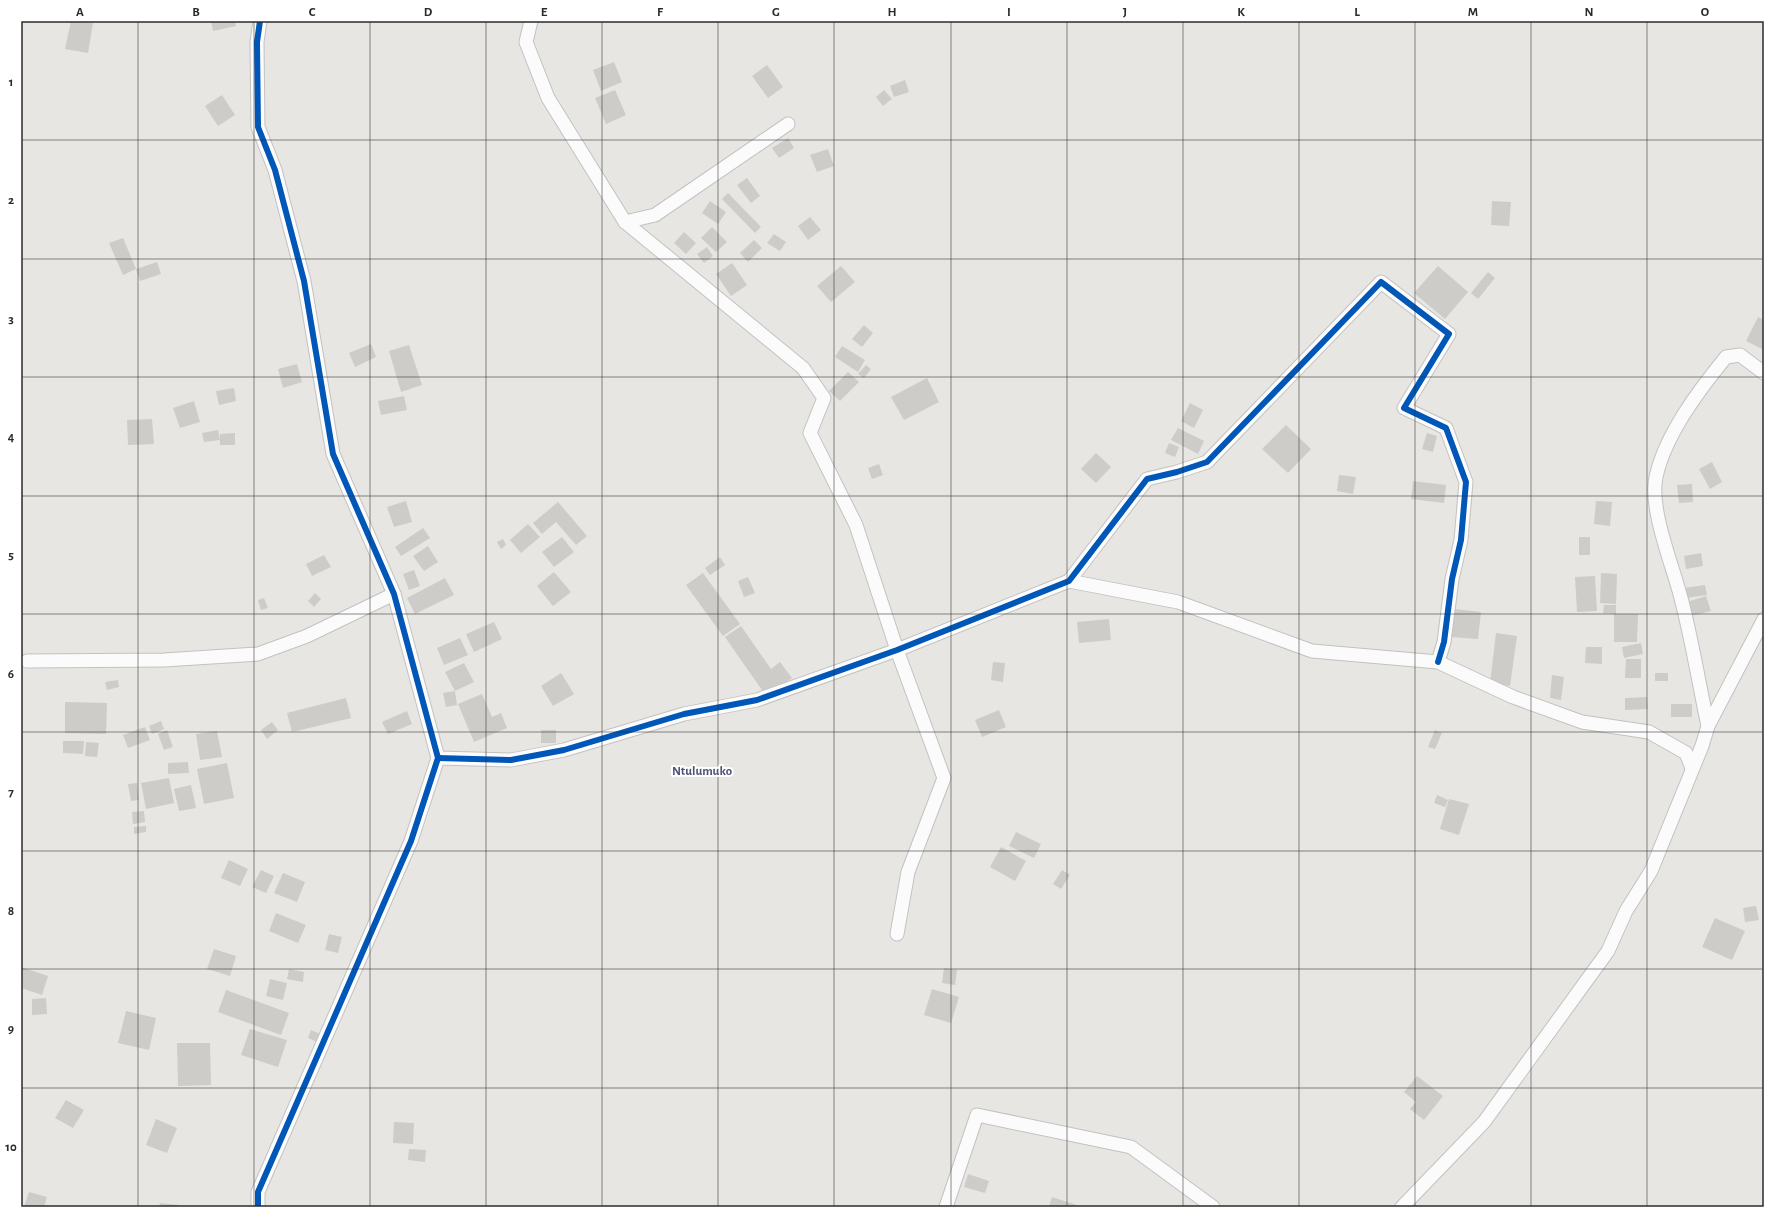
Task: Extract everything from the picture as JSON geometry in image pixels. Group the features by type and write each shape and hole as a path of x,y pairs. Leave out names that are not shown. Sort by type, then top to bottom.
{"street":[{"path":"258,1207 258,1192 411,841 438,758 394,594 334,454 304,281 275,170 258,127 257,42 260,21"},
{"path":"531,21 526,42 548,98 625,222 803,368 824,398 810,433 856,525 897,650 944,778 908,872 897,934"},
{"path":"625,222 655,215 788,124"},
{"path":"438,758 511,760 564,750 684,714 757,700 897,650 1069,581 1147,479 1177,472 1207,462 1381,282 1449,334 1404,408 1446,428 1466,482 1461,540 1452,579 1444,642 1438,662"},
{"path":"1708,726 1681,599 1657,512 1656,479 1661,458 1679,424 1706,382 1726,357 1740,355 1764,372"},
{"path":"1069,581 1178,602 1312,651 1438,662 1513,697 1582,722 1649,732 1686,753 1692,768"},
{"path":"27,661 164,660 258,654 307,636 394,594"},
{"path":"1402,1207 1484,1122 1608,951 1626,911 1651,871 1708,726 1764,619"},
{"path":"946,1207 977,1115 1131,1146 1213,1207"}],"building":[{"path":"71,21 93,23 88,53 65,49"},
{"path":"211,21 235,21 236,26 213,31"},
{"path":"614,62 622,82 601,91 593,70"},
{"path":"767,65 783,87 768,98 752,76"},
{"path":"905,80 909,92 894,97 890,86"},
{"path":"615,90 626,115 606,124 595,98"},
{"path":"884,90 892,99 883,106 876,97"},
{"path":"222,95 235,115 218,126 205,106"},
{"path":"788,138 794,148 779,158 772,148"},
{"path":"828,149 834,166 817,172 810,155"},
{"path":"747,178 760,196 751,203 737,185"},
{"path":"728,193 761,227 755,233 722,199"},
{"path":"710,201 726,212 718,224 702,213"},
{"path":"1492,201 1511,202 1509,226 1491,225"},
{"path":"810,217 821,230 808,240 798,226"},
{"path":"712,227 727,242 716,252 701,238"},
{"path":"684,232 696,243 686,254 674,243"},
{"path":"774,234 786,242 780,251 767,243"},
{"path":"123,238 136,269 123,275 109,243"},
{"path":"754,240 762,248 748,262 740,253"},
{"path":"707,247 713,256 704,263 697,254"},
{"path":"157,262 161,274 140,281 136,269"},
{"path":"732,263 747,285 731,296 716,274"},
{"path":"841,266 855,282 831,302 817,286"},
{"path":"1438,266 1468,292 1445,319 1414,293"},
{"path":"1488,272 1495,278 1478,299 1471,293"},
{"path":"1758,317 1764,320 1764,350 1746,341"},
{"path":"864,325 873,333 862,347 852,339"},
{"path":"371,344 376,357 355,367 349,353"},
{"path":"409,345 422,385 401,392 389,351"},
{"path":"842,346 865,360 858,372 835,357"},
{"path":"297,364 302,382 283,388 278,369"},
{"path":"866,365 871,369 864,378 858,374"},
{"path":"848,372 859,382 840,401 829,391"},
{"path":"927,378 939,402 904,420 891,397"},
{"path":"234,388 236,401 219,405 216,391"},
{"path":"404,396 407,410 381,415 378,401"},
{"path":"194,401 200,422 180,428 173,408"},
{"path":"1190,403 1203,410 1194,428 1181,421"},
{"path":"152,419 154,444 128,445 127,420"},
{"path":"1286,425 1311,449 1288,473 1262,449"},
{"path":"1178,428 1204,441 1198,454 1171,440"},
{"path":"218,430 220,440 204,442 202,433"},
{"path":"235,433 235,445 220,445 220,434"},
{"path":"1427,433 1437,436 1433,452 1422,449"},
{"path":"1169,443 1179,447 1175,457 1165,453"},
{"path":"1096,453 1111,467 1096,483 1081,469"},
{"path":"1712,462 1722,482 1710,489 1699,469"},
{"path":"879,464 883,475 872,479 868,468"},
{"path":"1339,475 1356,477 1353,494 1337,491"},
{"path":"1413,481 1446,485 1444,503 1411,499"},
{"path":"1692,484 1693,502 1679,503 1677,485"},
{"path":"406,501 412,522 394,527 387,507"},
{"path":"1596,501 1612,502 1610,526 1594,524"},
{"path":"558,502 587,536 576,545 556,522 542,534 533,523"},
{"path":"528,524 540,537 521,553 510,540"},
{"path":"423,528 430,538 401,556 395,547"},
{"path":"562,537 574,552 554,567 542,552"},
{"path":"1579,537 1590,537 1590,555 1579,555"},
{"path":"503,539 506,545 501,549 497,542"},
{"path":"428,546 438,562 424,571 413,556"},
{"path":"1701,553 1703,566 1686,569 1684,556"},
{"path":"324,555 331,567 312,576 306,564"},
{"path":"720,557 725,565 710,575 705,568"},
{"path":"414,570 420,586 409,590 403,574"},
{"path":"554,572 571,592 553,606 537,586"},
{"path":"703,573 740,624 723,636 686,585"},
{"path":"1601,573 1617,574 1616,604 1600,603"},
{"path":"1595,576 1597,611 1577,612 1575,577"},
{"path":"748,577 755,593 744,597 738,581"},
{"path":"445,578 454,595 415,614 407,598"},
{"path":"1705,585 1707,595 1686,598 1684,588"},
{"path":"315,593 321,599 314,607 308,601"},
{"path":"1706,596 1711,611 1691,616 1687,602"},
{"path":"264,598 268,608 261,610 258,600"},
{"path":"1604,605 1616,605 1616,614 1638,614 1637,642 1614,642 1614,614 1603,613"},
{"path":"1454,609 1481,612 1478,639 1451,637"},
{"path":"1109,619 1111,640 1079,643 1077,622"},
{"path":"494,622 502,639 474,652 466,634"},
{"path":"741,626 771,669 780,662 792,678 766,696 725,637"},
{"path":"1496,633 1517,636 1510,686 1490,683"},
{"path":"460,638 468,655 444,665 437,648"},
{"path":"1641,643 1643,654 1624,658 1622,647"},
{"path":"1586,647 1602,647 1602,664 1585,663"},
{"path":"1626,659 1641,659 1641,678 1625,678"},
{"path":"993,662 1005,663 1003,682 991,680"},
{"path":"464,663 474,682 455,691 445,672"},
{"path":"561,673 574,694 553,706 541,686"},
{"path":"1655,673 1668,673 1668,681 1655,681"},
{"path":"1552,675 1564,677 1561,700 1550,698"},
{"path":"118,680 119,687 107,690 105,682"},
{"path":"455,691 457,705 446,707 443,693"},
{"path":"482,694 492,717 501,713 507,728 474,742 458,704"},
{"path":"1647,697 1648,709 1625,710 1625,698"},
{"path":"346,698 351,718 292,732 287,713"},
{"path":"65,702 107,703 106,734 65,733"},
{"path":"1671,704 1692,704 1692,717 1671,717"},
{"path":"999,710 1006,727 982,737 975,720"},
{"path":"407,711 412,724 388,734 382,722"},
{"path":"161,721 164,729 152,734 149,726"},
{"path":"272,722 278,730 267,739 261,730"},
{"path":"145,727 150,740 128,748 123,735"},
{"path":"167,730 173,747 164,750 158,734"},
{"path":"541,730 556,730 556,743 541,743"},
{"path":"1435,730 1442,733 1435,749 1428,747"},
{"path":"217,731 222,757 200,760 196,734"},
{"path":"63,741 84,741 83,754 63,753"},
{"path":"86,742 99,743 97,757 85,756"},
{"path":"188,762 189,773 168,774 168,763"},
{"path":"227,763 234,798 204,804 197,769"},
{"path":"169,778 174,803 146,809 141,783"},
{"path":"137,783 139,800 131,801 128,784"},
{"path":"191,785 196,808 179,811 174,789"},
{"path":"1437,795 1448,800 1445,807 1434,803"},
{"path":"1449,799 1469,804 1459,835 1440,829"},
{"path":"144,811 145,822 133,824 132,812"},
{"path":"146,826 146,832 134,834 134,827"},
{"path":"1016,832 1041,844 1034,858 1009,846"},
{"path":"1001,847 1026,861 1015,881 990,867"},
{"path":"229,860 248,869 240,886 221,878"},
{"path":"261,870 274,876 266,893 252,887"},
{"path":"1062,870 1070,875 1061,889 1053,884"},
{"path":"283,873 305,882 297,902 274,893"},
{"path":"1756,906 1759,920 1745,922 1743,908"},
{"path":"276,913 306,925 298,943 269,931"},
{"path":"1715,918 1745,931 1732,960 1702,947"},
{"path":"329,934 342,937 338,953 325,950"},
{"path":"214,949 236,956 230,976 207,969"},
{"path":"21,967 48,976 42,995 21,988"},
{"path":"944,968 957,970 955,985 942,983"},
{"path":"289,969 304,972 303,982 287,979"},
{"path":"270,979 287,983 283,1000 266,996"},
{"path":"932,989 959,997 951,1023 924,1015"},
{"path":"226,990 289,1013 281,1035 218,1012"},
{"path":"46,998 47,1014 32,1015 32,999"},
{"path":"126,1011 156,1018 149,1050 118,1043"},
{"path":"250,1029 287,1040 278,1067 241,1055"},
{"path":"311,1030 320,1034 317,1042 308,1038"},
{"path":"177,1043 210,1043 211,1085 178,1086"},
{"path":"1417,1076 1443,1096 1424,1120 1410,1109 1416,1102 1404,1092"},
{"path":"66,1100 84,1110 73,1128 55,1118"},
{"path":"156,1119 177,1128 167,1153 146,1145"},
{"path":"394,1122 414,1123 413,1144 393,1143"},
{"path":"409,1149 426,1150 425,1162 408,1160"},
{"path":"968,1174 989,1181 985,1193 964,1187"},
{"path":"29,1192 47,1197 44,1207 24,1207"},
{"path":"1052,1197 1083,1207 1049,1207"},
{"path":"160,1203 179,1205 179,1207 159,1207"}],"cycle path":[{"path":"258,1207 258,1192 411,841 438,758 394,594 333,454 304,281 275,170 258,127 257,42 260,21"},
{"path":"438,758 511,760 564,750 684,714 757,700 897,650 1069,581 1147,479 1177,472 1207,462 1381,282 1449,334 1404,408 1446,428 1466,482 1461,540 1452,579 1444,642 1438,662"}],"district":[{"name":"Ntulumuko","path":"702,770"}]}
